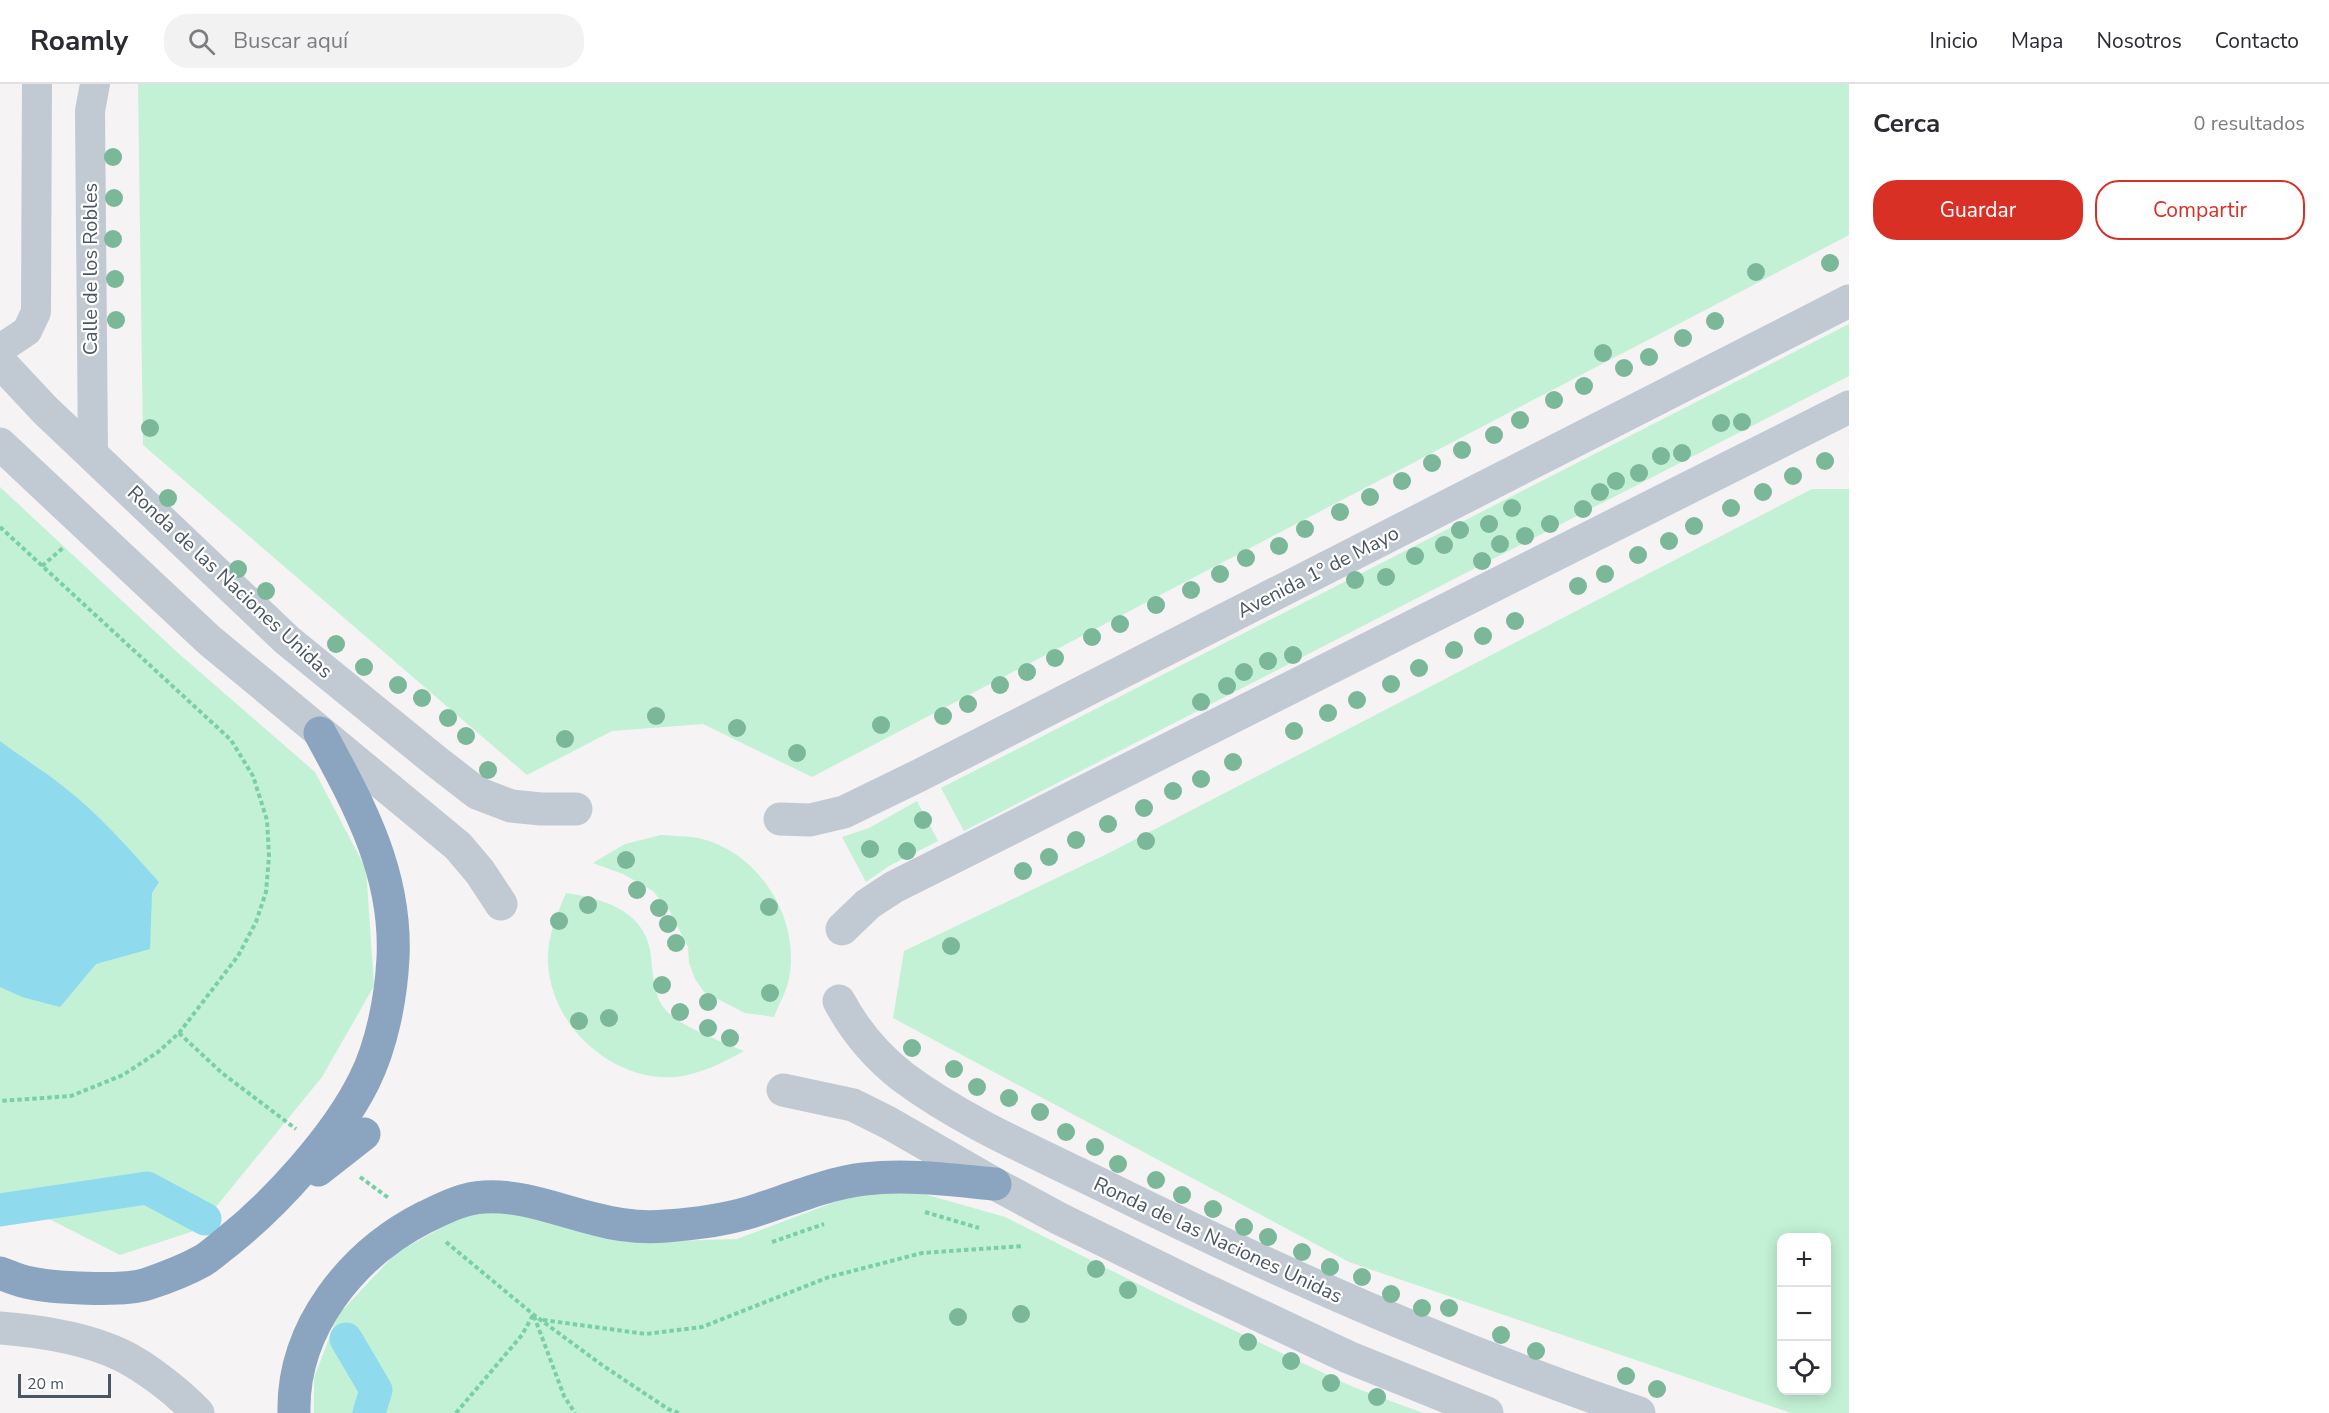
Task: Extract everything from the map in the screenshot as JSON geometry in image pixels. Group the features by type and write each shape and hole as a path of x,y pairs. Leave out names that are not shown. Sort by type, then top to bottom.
{"highway":[{"path":"252,1222 342,1119 365,1080 388,1004 393,946 391,914 383,866 361,812 320,733"},
{"path":"0,1273 26,1282 95,1288 145,1285 202,1261 364,1134"},
{"path":"294,1413 293,1399 306,1340 330,1298 365,1257 407,1227 454,1203 483,1197 507,1198 539,1202 596,1220 635,1226 665,1227 749,1213 811,1192 862,1179 917,1177 995,1184"}],"street":[{"path":"0,349 27,331 36,312 37,84"},
{"name":"Calle de los Robles","path":"93,455 90,111 95,84"},
{"name":"Avenida 1º de Mayo","path":"780,819 810,820 844,812 1849,301"},
{"name":"Ronda de las Naciones Unidas","path":"0,362 45,410 287,640 437,762 477,793 511,806 576,809"},
{"path":"842,929 868,904 894,887 1849,407"},
{"path":"0,444 209,640 458,846 480,872 501,904"},
{"name":"Ronda de las Naciones Unidas","path":"839,1001 851,1024 903,1077 969,1119 1229,1248 1398,1324 1639,1413"},
{"path":"783,1090 853,1105 1081,1229 1262,1317 1348,1357 1487,1413"},
{"path":"0,1328 32,1330 121,1355 180,1394 198,1413"}],"path":[{"path":"0,527 231,740 253,776 267,820 269,856 266,892 256,922 238,956 179,1033 158,1052 123,1075 71,1096 0,1101"},
{"path":"42,566 65,546"},
{"path":"179,1033 222,1073"},
{"path":"543,1320 646,1334 702,1327 829,1277 922,1253 1023,1246"},
{"path":"458,1251 534,1315 602,1365 668,1409 679,1413"},
{"path":"456,1413 522,1335 534,1315"},
{"path":"534,1315 564,1396 575,1413"}],"green space":[{"path":"138,84 1849,84 1849,235 812,777 703,724 612,731 527,775 143,445"},
{"path":"1849,324 1849,376 964,831 941,788"},
{"path":"0,487 178,653 315,772 366,869 374,986 322,1077 197,1230 120,1255 0,1194"},
{"path":"1812,489 1849,489 1849,1413 1791,1413 1349,1262 893,1018 904,951 1107,854"},
{"path":"917,801 938,841 889,866 866,882 842,837 869,828"},
{"path":"661,835 698,838 720,845 758,874 772,892 789,936 791,960 788,983 774,1017 745,1013 704,992 695,979 689,963 688,947 669,910 653,891 623,874 593,863 625,844"},
{"path":"566,893 593,898 618,908 630,916 646,936 657,995 664,1008 670,1015 689,1027 744,1051 703,1071 676,1077 652,1076 629,1070 608,1060 589,1046 560,1008 552,986 548,963 551,936"},
{"path":"917,1192 1005,1217 1160,1295 1353,1387 1423,1413 314,1413 314,1378 338,1315 396,1253 468,1213 500,1211 642,1242 737,1239 856,1194"}],"water":[{"path":"0,741 77,797 159,882 152,893 150,949 96,964 60,1007 22,997 0,987"}],"waterway":[{"path":"0,1210 147,1188 205,1219"},
{"path":"346,1339 376,1390 369,1413"}]}
